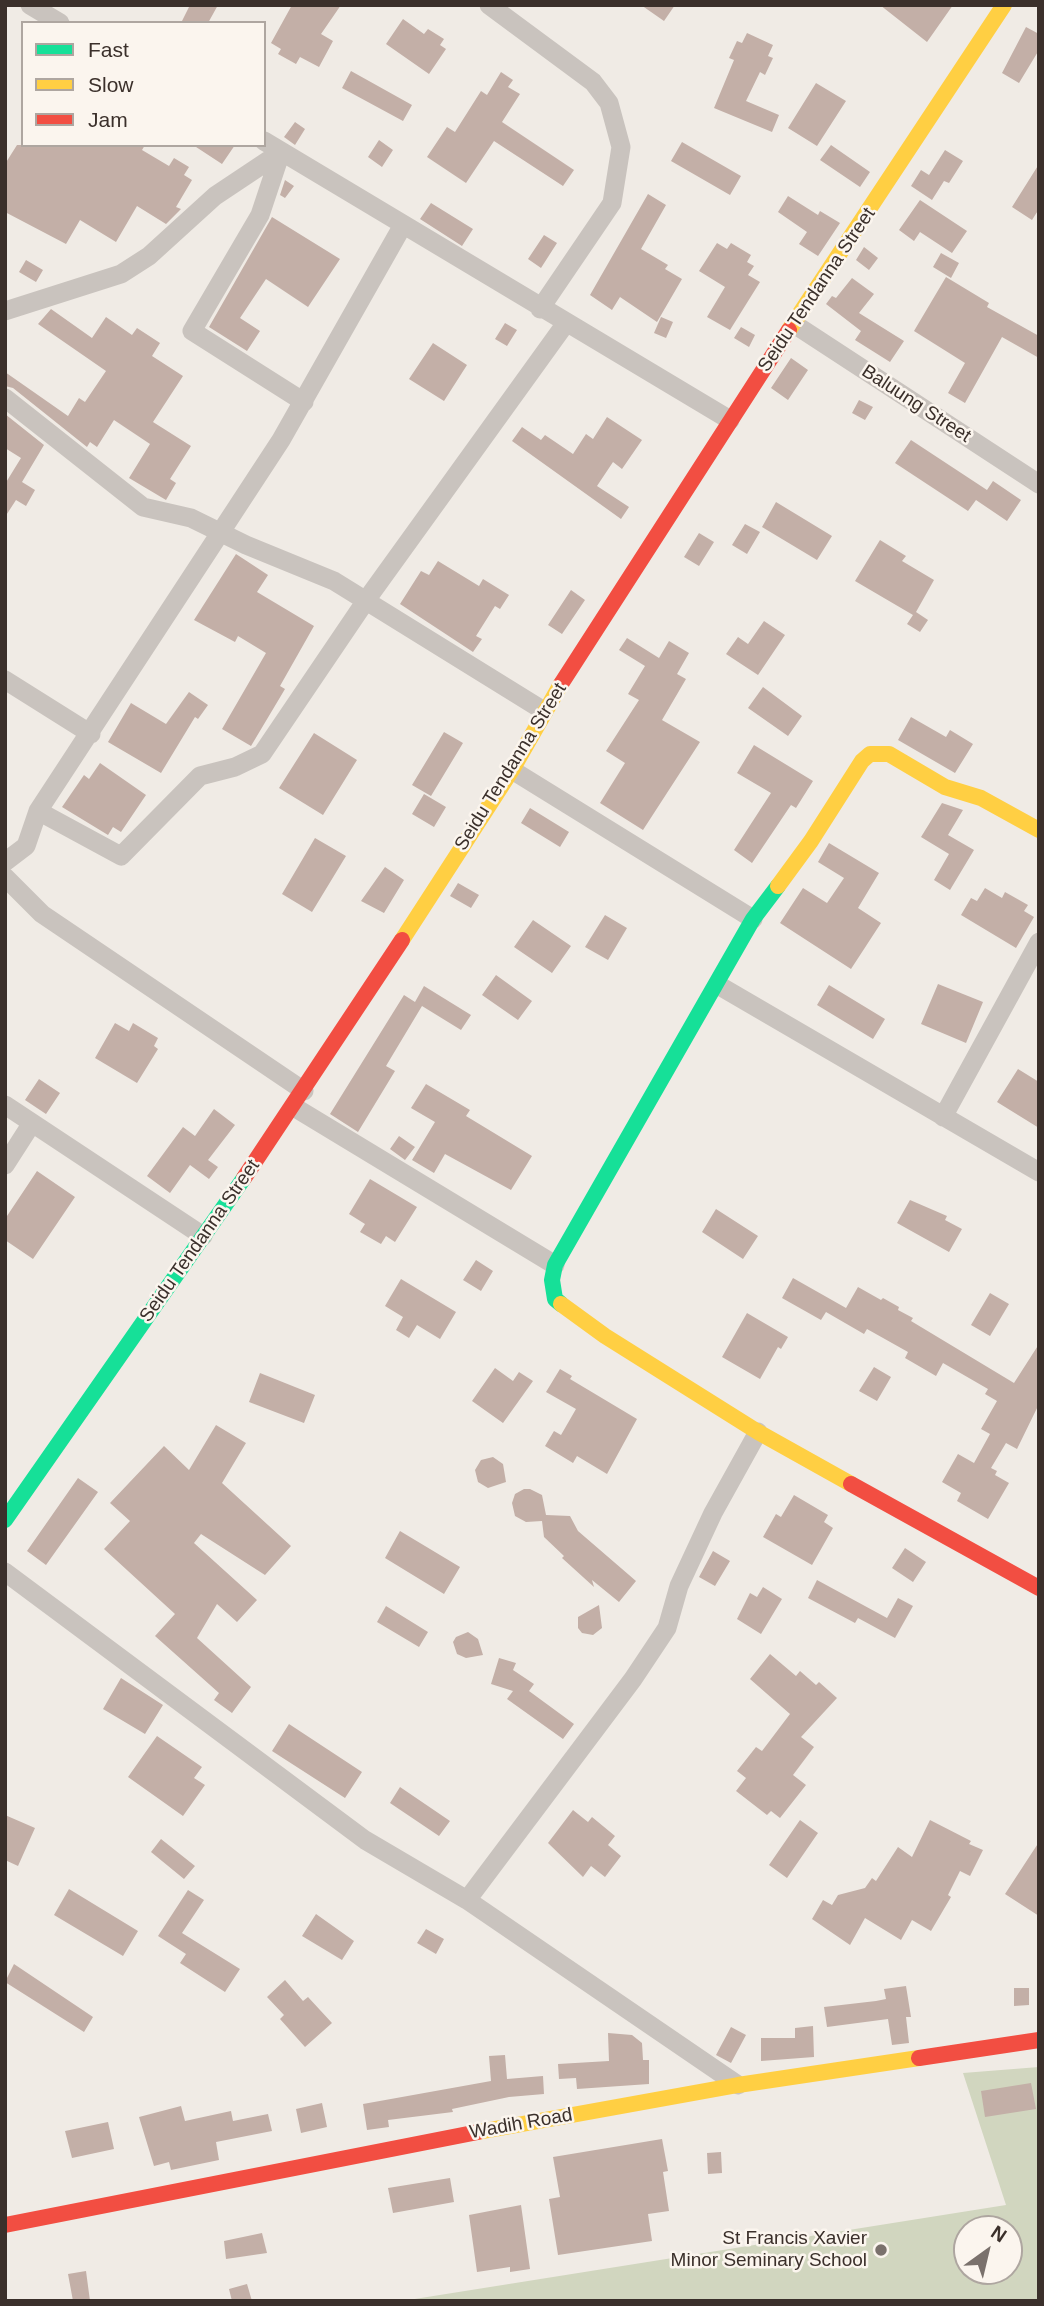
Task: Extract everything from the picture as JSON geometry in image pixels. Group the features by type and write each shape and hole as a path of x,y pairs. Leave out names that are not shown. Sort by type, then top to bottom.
{"street":[{"path":"30,5 57,21"},
{"path":"489,5 593,82 609,103 621,147 612,203 540,309"},
{"name":"Seidu Tendanna Street","path":"5,1520 299,1099 512,770 544,711 730,420 1004,5"},
{"path":"266,142 540,309 730,420"},
{"path":"5,311 121,274 149,256 215,196 281,152"},
{"path":"281,152 260,215 192,331 303,402"},
{"path":"5,862 26,846 38,811 91,734 303,402 402,225"},
{"path":"38,811 121,856 200,776 243,764 262,754 367,599 566,323"},
{"name":"Baluung Street","path":"794,324 1036,477"},
{"path":"5,398 143,507 191,518 334,581 544,711"},
{"path":"5,680 91,734"},
{"path":"1039,830 981,798 946,787 889,754 870,754 862,761 811,841 753,919 718,985 555,1265 552,1280 555,1299 570,1312 758,1432 1039,1588"},
{"path":"512,770 753,919"},
{"path":"5,877 41,914 299,1099 555,1265"},
{"path":"943,1117 1039,942"},
{"path":"718,985 1039,1172"},
{"path":"5,1105 203,1236"},
{"path":"5,1165 32,1123"},
{"path":"467,1900 633,1679 667,1628 679,1586 713,1513 758,1432"},
{"path":"5,1572 365,1840 467,1900 738,2085"},
{"name":"Wadih Road","path":"5,2225 380,2150 738,2085 1039,2040"}],"green space":[{"name":"St Francis Xavier Minor Seminary School","path":"1039,2067 1039,2301 402,2301 1006,2205 963,2073"}],"building":[{"path":"190,5 218,5 209,21 182,21"},
{"path":"292,5 341,5 321,34 333,41 319,67 300,57 296,64 278,54 281,49 271,43"},
{"path":"641,5 675,5 664,21"},
{"path":"880,5 953,5 927,42"},
{"path":"403,19 424,34 428,29 444,39 440,45 446,49 429,74 386,44"},
{"path":"1026,27 1039,34 1039,50 1019,83 1002,73"},
{"path":"747,33 773,45 768,56 773,58 765,75 760,72 746,101 779,115 772,132 714,108 734,60 729,58 737,41 742,43"},
{"path":"351,71 412,105 403,121 342,88"},
{"path":"501,72 513,80 508,87 520,94 502,122 574,170 563,186 494,141 466,183 427,157 447,127 455,132 481,91 487,95"},
{"path":"816,83 846,101 817,146 788,128"},
{"path":"295,122 305,129 295,145 284,137"},
{"path":"379,140 393,150 382,167 368,157"},
{"path":"682,142 741,176 730,195 671,161"},
{"path":"17,145 144,147 142,150 169,166 174,158 189,167 184,175 192,180 176,207 181,209 166,224 137,206 116,242 80,220 66,244 5,212 5,164"},
{"path":"831,145 870,172 860,187 820,160"},
{"path":"196,147 234,147 222,164"},
{"path":"945,150 963,161 949,183 944,181 932,200 911,186 921,170 929,175"},
{"path":"1039,164 1039,209 1032,220 1012,207"},
{"path":"285,180 294,186 285,198 280,195"},
{"path":"648,194 666,205 641,249 668,265 665,269 682,279 657,322 620,297 612,310 590,295"},
{"path":"788,196 818,215 820,211 840,223 818,256 799,244 807,232 778,212"},
{"path":"920,200 967,231 952,253 920,232 914,241 899,230"},
{"path":"431,203 473,229 462,246 420,219"},
{"path":"272,217 340,259 308,307 266,279 240,318 260,331 247,351 209,327"},
{"path":"544,235 557,243 541,268 528,259"},
{"path":"717,243 727,249 731,243 751,255 747,262 754,266 748,275 760,282 730,330 707,317 725,287 699,271"},
{"path":"864,247 878,258 869,270 856,260"},
{"path":"941,253 959,263 951,278 933,267"},
{"path":"26,260 43,270 36,282 19,272"},
{"path":"946,277 989,303 987,307 1039,336 1039,358 1002,337 965,403 948,393 965,363 914,331"},
{"path":"852,278 874,294 859,313 904,341 890,362 855,340 861,331 826,304 832,296 836,298"},
{"path":"51,309 92,338 106,317 132,335 137,328 160,343 152,356 183,376 153,422 191,446 170,479 176,483 166,500 129,478 150,444 114,420 97,447 90,442 87,447 13,388 5,386 5,372 68,416 79,398 85,402 106,371 38,324"},
{"path":"661,317 673,322 666,338 654,333"},
{"path":"505,323 517,330 507,346 495,339"},
{"path":"741,327 755,335 749,347 734,338"},
{"path":"433,343 467,365 444,401 409,379"},
{"path":"791,358 808,370 788,400 771,388"},
{"path":"859,400 873,407 865,420 852,413"},
{"path":"5,414 44,445 22,482 35,490 26,506 16,500 5,517 5,484 21,458 5,448"},
{"path":"607,417 642,440 622,469 613,462 597,486 629,507 621,519 512,441 522,427 541,440 545,435 573,454 586,434 593,439"},
{"path":"911,440 987,490 993,481 1021,500 1007,521 976,500 968,511 895,463"},
{"path":"776,502 832,536 817,560 762,527"},
{"path":"745,524 760,532 747,554 732,545"},
{"path":"699,533 714,542 699,566 684,557"},
{"path":"880,540 906,556 902,561 934,580 916,612 928,620 920,632 907,624 913,615 855,581"},
{"path":"236,554 268,575 257,592 314,626 280,686 285,689 251,746 222,729 266,653 238,636 235,642 194,620"},
{"path":"438,561 479,586 483,579 509,595 500,609 495,606 476,636 482,639 473,652 400,604 421,571 429,575"},
{"path":"571,590 585,600 562,634 548,625"},
{"path":"764,621 785,635 758,675 726,654 738,637 748,644"},
{"path":"627,638 659,658 669,641 689,653 677,674 686,679 662,720 700,742 643,830 600,803 625,763 606,751 639,700 628,694 645,666 619,650"},
{"path":"763,687 802,716 788,736 748,708"},
{"path":"189,692 208,705 198,719 195,717 161,773 108,742 131,703 166,724"},
{"path":"911,717 946,737 950,730 973,744 955,773 898,740"},
{"path":"444,732 463,743 431,796 412,785"},
{"path":"314,733 357,760 323,815 279,788"},
{"path":"754,745 813,781 796,808 791,805 752,863 734,850 771,793 737,773"},
{"path":"100,763 146,795 121,832 113,827 108,835 62,807 84,775 89,779"},
{"path":"424,794 446,807 434,827 412,814"},
{"path":"942,803 963,810 948,835 974,850 950,890 934,880 949,854 921,837"},
{"path":"530,808 569,832 560,847 521,823"},
{"path":"315,838 346,856 312,912 282,894"},
{"path":"829,843 879,873 858,908 881,923 851,969 780,923 803,888 827,903 844,878 818,862"},
{"path":"385,867 404,880 384,913 361,901"},
{"path":"458,883 479,895 471,908 450,896"},
{"path":"985,888 1002,898 1005,892 1028,905 1024,911 1034,917 1016,948 961,915 971,898 977,901"},
{"path":"605,915 627,928 608,960 585,947"},
{"path":"533,920 571,946 552,973 514,947"},
{"path":"496,975 532,1001 518,1020 482,995"},
{"path":"938,984 983,1002 966,1043 921,1024"},
{"path":"829,985 885,1019 873,1039 817,1005"},
{"path":"424,986 471,1015 461,1030 422,1006 386,1066 395,1071 358,1132 330,1114 404,995 415,1002"},
{"path":"115,1023 129,1031 133,1023 158,1038 154,1046 158,1049 137,1083 95,1058"},
{"path":"1018,1069 1039,1082 1039,1128 997,1102"},
{"path":"39,1079 60,1093 46,1114 25,1100"},
{"path":"426,1084 470,1110 466,1116 532,1156 511,1190 445,1154 434,1173 412,1160 435,1122 411,1108"},
{"path":"214,1109 235,1125 208,1160 218,1167 209,1179 190,1165 170,1193 147,1176 183,1127 195,1136"},
{"path":"399,1136 415,1147 405,1160 390,1149"},
{"path":"37,1171 75,1197 33,1259 5,1240 5,1219"},
{"path":"370,1179 417,1207 395,1242 386,1236 381,1244 360,1232 365,1224 349,1214"},
{"path":"910,1200 947,1216 945,1220 962,1229 949,1252 897,1223"},
{"path":"716,1209 758,1236 743,1259 702,1232"},
{"path":"476,1260 493,1271 481,1291 463,1280"},
{"path":"793,1278 846,1308 858,1287 881,1300 883,1298 913,1318 911,1321 1014,1383 1039,1344 1039,1404 1017,1449 1006,1443 991,1468 997,1471 995,1475 1009,1483 988,1519 957,1501 961,1493 942,1482 958,1454 974,1463 990,1434 981,1429 997,1401 985,1394 988,1389 943,1363 936,1376 905,1358 908,1352 867,1329 864,1334 826,1312 821,1320 782,1298"},
{"path":"401,1279 456,1312 440,1339 417,1325 409,1338 396,1330 403,1317 385,1306"},
{"path":"990,1293 1009,1304 990,1336 971,1325"},
{"path":"747,1313 788,1337 781,1349 778,1347 760,1379 722,1357"},
{"path":"874,1367 891,1377 877,1401 859,1391"},
{"path":"495,1368 513,1381 519,1372 533,1381 503,1423 472,1401"},
{"path":"560,1369 572,1376 570,1379 637,1419 607,1474 577,1456 573,1463 545,1446 554,1431 561,1435 576,1409 546,1392"},
{"path":"260,1373 315,1395 304,1423 249,1402"},
{"path":"216,1425 246,1443 222,1483 291,1546 265,1575 201,1534 194,1543 257,1600 237,1622 217,1604 197,1638 251,1687 232,1713 214,1700 219,1693 155,1636 175,1614 104,1549 130,1521 110,1503 164,1446 189,1470"},
{"path":"493,1457 503,1464 506,1482 488,1488 478,1482 475,1470 481,1460"},
{"path":"78,1478 98,1492 46,1565 27,1551"},
{"path":"524,1489 542,1495 546,1515 570,1516 578,1531 636,1581 619,1602 592,1580 594,1587 562,1558 564,1556 544,1537 542,1521 526,1522 515,1516 512,1503 515,1494"},
{"path":"794,1495 828,1515 824,1522 833,1528 812,1565 763,1537 776,1514 781,1517"},
{"path":"400,1531 460,1567 444,1594 385,1558"},
{"path":"905,1548 926,1562 913,1582 892,1568"},
{"path":"713,1551 730,1561 715,1586 699,1577"},
{"path":"817,1580 887,1618 898,1598 913,1606 895,1638 858,1618 855,1623 808,1598"},
{"path":"763,1587 782,1599 761,1634 737,1619 750,1593 757,1597"},
{"path":"599,1605 602,1628 593,1635 582,1633 578,1628 578,1617"},
{"path":"386,1606 428,1632 419,1647 377,1622"},
{"path":"468,1632 478,1639 483,1655 466,1658 457,1654 453,1642 456,1637"},
{"path":"770,1654 796,1676 800,1671 816,1685 819,1682 837,1698 801,1737 814,1747 793,1775 806,1785 780,1818 771,1811 767,1815 736,1791 746,1778 737,1771 756,1747 762,1751 790,1714 750,1679"},
{"path":"499,1658 516,1663 513,1670 534,1684 529,1691 574,1724 563,1739 507,1699 513,1691 491,1684"},
{"path":"121,1678 163,1705 145,1734 103,1709"},
{"path":"289,1724 362,1772 345,1798 272,1751"},
{"path":"157,1736 202,1767 194,1778 205,1785 183,1816 128,1777"},
{"path":"400,1787 450,1821 439,1836 390,1803"},
{"path":"573,1810 588,1822 592,1817 615,1836 608,1845 621,1856 605,1877 591,1866 583,1877 548,1843"},
{"path":"5,1815 35,1828 18,1866 5,1860"},
{"path":"800,1820 818,1833 787,1878 769,1865"},
{"path":"930,1820 983,1850 970,1876 960,1871 948,1895 951,1897 931,1931 912,1920 901,1940 865,1918 850,1945 812,1919 823,1900 832,1905 838,1895 865,1888 872,1878 876,1881 898,1847 912,1857"},
{"path":"161,1839 195,1866 184,1879 151,1852"},
{"path":"1039,1842 1039,1916 1005,1894"},
{"path":"69,1889 138,1931 123,1956 54,1915"},
{"path":"188,1890 204,1900 182,1933 240,1969 225,1992 180,1963 186,1954 158,1936"},
{"path":"316,1914 354,1941 342,1960 302,1936"},
{"path":"426,1929 444,1939 436,1954 417,1943"},
{"path":"14,1964 93,2017 84,2032 5,1982"},
{"path":"285,1980 303,2001 308,1997 332,2023 305,2047 280,2019 284,2015 267,1997"},
{"path":"906,1986 911,2017 906,2017 909,2043 892,2045 888,2019 827,2027 824,2007 886,1999 884,1989"},
{"path":"1014,1988 1029,1988 1029,2005 1014,2006"},
{"path":"813,2026 814,2057 761,2061 761,2038 795,2038 795,2028"},
{"path":"731,2027 746,2035 731,2063 716,2055"},
{"path":"608,2033 632,2035 642,2043 643,2060 649,2060 649,2084 577,2089 576,2078 559,2079 558,2064 609,2061"},
{"path":"505,2055 507,2079 543,2076 544,2094 509,2097 452,2109 453,2112 388,2120 389,2127 367,2130 363,2104 491,2081 489,2056"},
{"path":"1031,2083 1036,2109 985,2117 981,2091"},
{"path":"322,2103 327,2127 301,2133 296,2109"},
{"path":"181,2106 185,2121 231,2111 233,2121 268,2114 272,2131 216,2142 219,2160 171,2170 169,2162 154,2166 139,2117"},
{"path":"108,2122 114,2149 72,2158 65,2131"},
{"path":"662,2139 668,2171 663,2172 669,2211 648,2214 652,2241 558,2255 549,2199 560,2197 553,2157"},
{"path":"721,2152 722,2173 708,2174 707,2153"},
{"path":"450,2178 454,2202 393,2213 388,2188"},
{"path":"521,2205 530,2269 510,2272 510,2267 477,2272 469,2215"},
{"path":"262,2233 267,2253 226,2259 224,2241"},
{"path":"86,2271 90,2301 73,2301 68,2274"},
{"path":"247,2284 252,2301 232,2301 229,2289"}],"traffic: fast":[{"path":"561,1304 555,1299 552,1280 555,1265 753,919 778,886"},
{"path":"5,1520 244,1178"}],"traffic: slow":[{"path":"789,330 1004,5"},
{"path":"402,940 512,770 561,684"},
{"path":"778,886 811,841 862,761 870,754 889,754 945,787 981,798 1039,830"},
{"path":"561,1304 605,1336 758,1432 851,1484"},
{"path":"478,2132 738,2085 919,2058"}],"traffic: jam":[{"path":"561,684 789,330"},
{"path":"244,1178 402,940"},
{"path":"851,1484 1039,1588"},
{"path":"919,2058 1039,2040"},
{"path":"5,2225 478,2132"}],"place":[{"name":"St Francis Xavier Minor Seminary School","path":"881,2250"}]}
